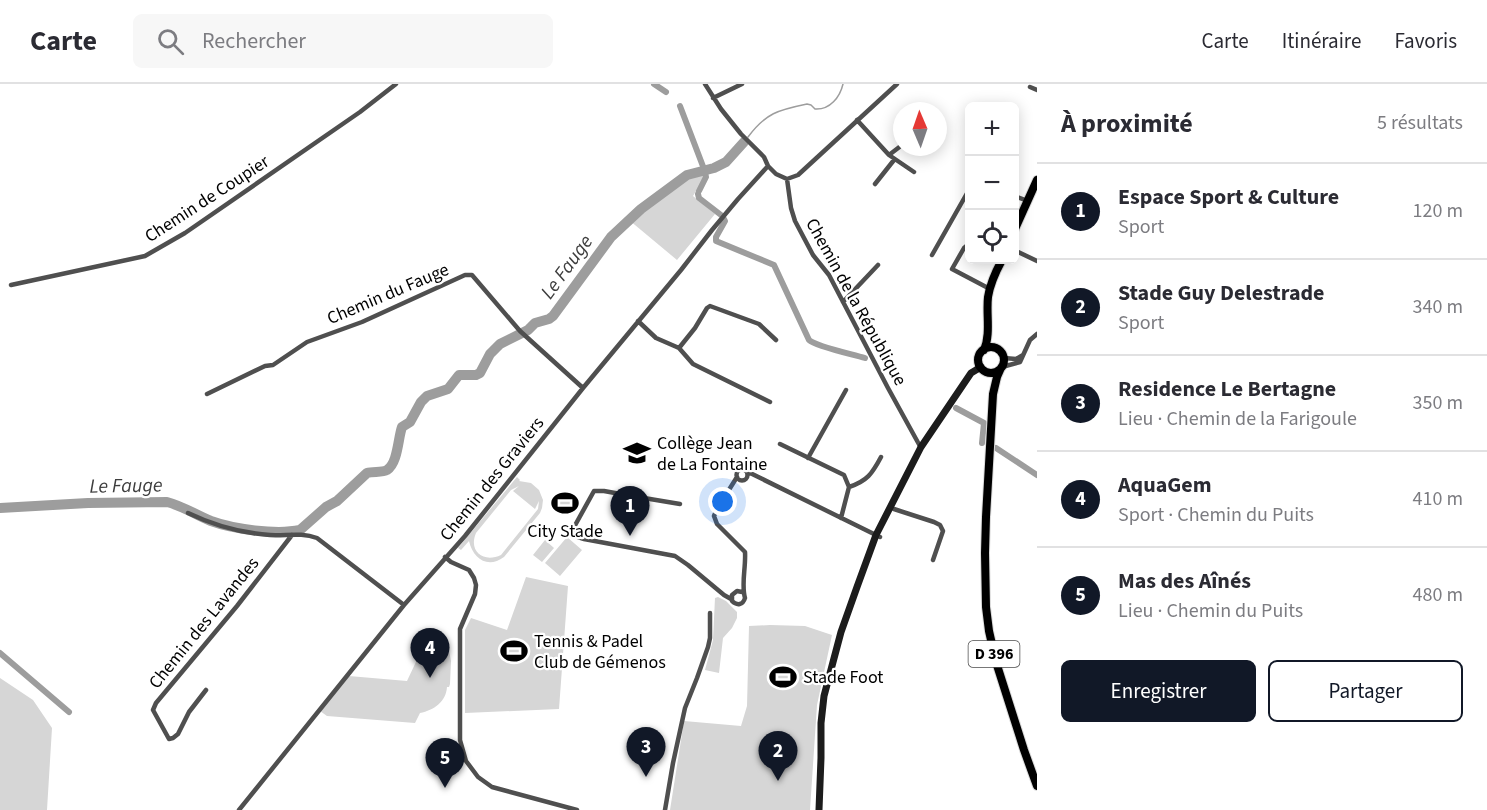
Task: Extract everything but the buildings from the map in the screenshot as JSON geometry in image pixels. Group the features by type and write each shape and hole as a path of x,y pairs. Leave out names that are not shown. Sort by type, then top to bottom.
{"main road":[{"path":"1019,220 1037,180"},
{"path":"984,370 979,364 979,356 986,345 990,289 1000,264"},
{"path":"819,810 821,723 824,696 841,632 878,536 922,449 941,417 971,373 984,370 995,373 1002,368 1004,358 990,339 988,327"},
{"path":"984,350 997,349"},
{"name":"D 396","path":"993,394 1002,368"},
{"name":"D 396","path":"984,370 991,382 993,394 985,529 986,607 989,631 996,662 1037,786"},
{"path":"878,536 894,509 922,449"}],"street":[{"name":"Chemin de Coupier","path":"11,285 145,256 185,233 364,110 396,84"},
{"path":"705,84 741,134 764,157 768,166 776,174 787,179 798,175 897,84"},
{"path":"713,98 742,84"},
{"path":"1030,87 1037,90"},
{"path":"857,120 894,160 914,172"},
{"path":"889,155 893,152"},
{"path":"875,184 894,160"},
{"name":"Chemin des Graviers","path":"239,810 404,605 472,527 731,207 768,166"},
{"name":"Chemin de la République","path":"787,179 795,221 813,255 829,275 922,449"},
{"path":"932,255 965,195"},
{"path":"1019,198 1028,201"},
{"path":"965,247 952,269 990,289"},
{"path":"1019,252 1037,261"},
{"path":"843,302 878,265"},
{"name":"Chemin du Fauge","path":"207,394 265,366 273,365 308,342 362,321 465,275 472,275 522,333 583,388"},
{"path":"679,348 710,306 759,324 776,340"},
{"path":"638,321 656,338 679,348 693,364 770,402"},
{"path":"1002,368 1020,362 1030,340 1037,334"},
{"path":"1004,358 1016,359 1023,355"},
{"path":"807,458 846,390"},
{"path":"780,444 844,475 849,487 841,518"},
{"path":"849,487 862,483 872,472 880,457"},
{"path":"680,504 604,491 594,492 573,530 575,536 584,540 675,556 736,604 743,603 745,596 742,592 746,565 745,552 717,524 714,516 739,471 746,471 878,536"},
{"path":"737,477 741,480 746,479 748,476 746,471"},
{"path":"621,518 626,495"},
{"path":"894,509 939,525 942,531 933,560"},
{"path":"188,513 222,528 269,535 305,534 316,538 404,605"},
{"name":"Chemin des Lavandes","path":"206,690 189,712 178,734 169,738 153,710 156,703 237,606 292,535"},
{"path":"445,557 470,570 476,585 475,594 460,629 460,740 468,765 478,777 492,787 577,810"},
{"path":"731,599 735,592 742,592"},
{"path":"665,810 685,708 708,647 710,612"}],"shaded area":[{"path":"703,172 704,178 693,196 715,214 677,260 629,220 673,185"},
{"path":"517,477 519,481 531,483 539,490 543,500 540,513 504,557 492,562 482,560 474,553 469,541 461,550 458,548","holes":["519,486 513,491 535,509 539,501 538,509 501,555 484,557 474,546 476,533 511,490"]},
{"name":"City Stade","path":"566,490 577,499 563,516 552,507"},
{"path":"567,537 582,550 560,576 545,563"},
{"path":"545,540 554,548 542,562 533,555"},
{"name":"Tennis & Padel Club de Gémenos","path":"526,577 568,586 559,709 465,713 465,630 471,618 507,630"},
{"path":"715,598 726,601 737,612 732,628 723,638 719,673 705,670 713,640"},
{"path":"749,626 805,626 832,635 817,705 810,810 670,810 684,721 741,726 747,706"},
{"path":"430,632 447,640 451,661 450,684 442,701 430,710 420,713 415,723 327,716 320,711 349,676 407,681"},
{"path":"0,678 33,700 52,728 47,810 0,810"}],"waterway":[{"path":"654,84 666,92"},
{"name":"Le Fauge","path":"748,137 767,118 780,111 807,104 815,109 830,105 837,98 843,84"},
{"path":"680,106 704,169"},
{"name":"Le Fauge","path":"0,508 88,503 167,502 211,521 231,526 267,531 300,530 326,507 337,501 367,473 385,471 391,467 396,456 402,427 410,422 427,396 448,389 459,375 480,373 490,354 500,344 528,330 535,323 553,316 611,237 641,209 687,175 714,168 726,162 744,142"},
{"path":"699,191 706,177 705,172"},
{"path":"698,194 699,198 721,215"},
{"path":"724,219 716,241 774,265 809,340 827,348 865,358"},
{"path":"956,408 984,423 982,443"},
{"path":"996,448 1037,475"},
{"path":"0,653 69,712"}],"place":[{"name":"Collège Jean de La Fontaine","path":"637,453"},
{"name":"City Stade","path":"565,503"},
{"name":"Espace Sport & Culture","path":"630,536"},
{"name":"Tennis & Padel Club de Gémenos","path":"514,651"},
{"name":"Stade Foot","path":"783,677"},
{"name":"AquaGem","path":"430,678"},
{"name":"Residence Le Bertagne","path":"646,777"},
{"name":"Stade Guy Delestrade","path":"778,781"},
{"name":"Mas des Aînés","path":"445,788"}]}
